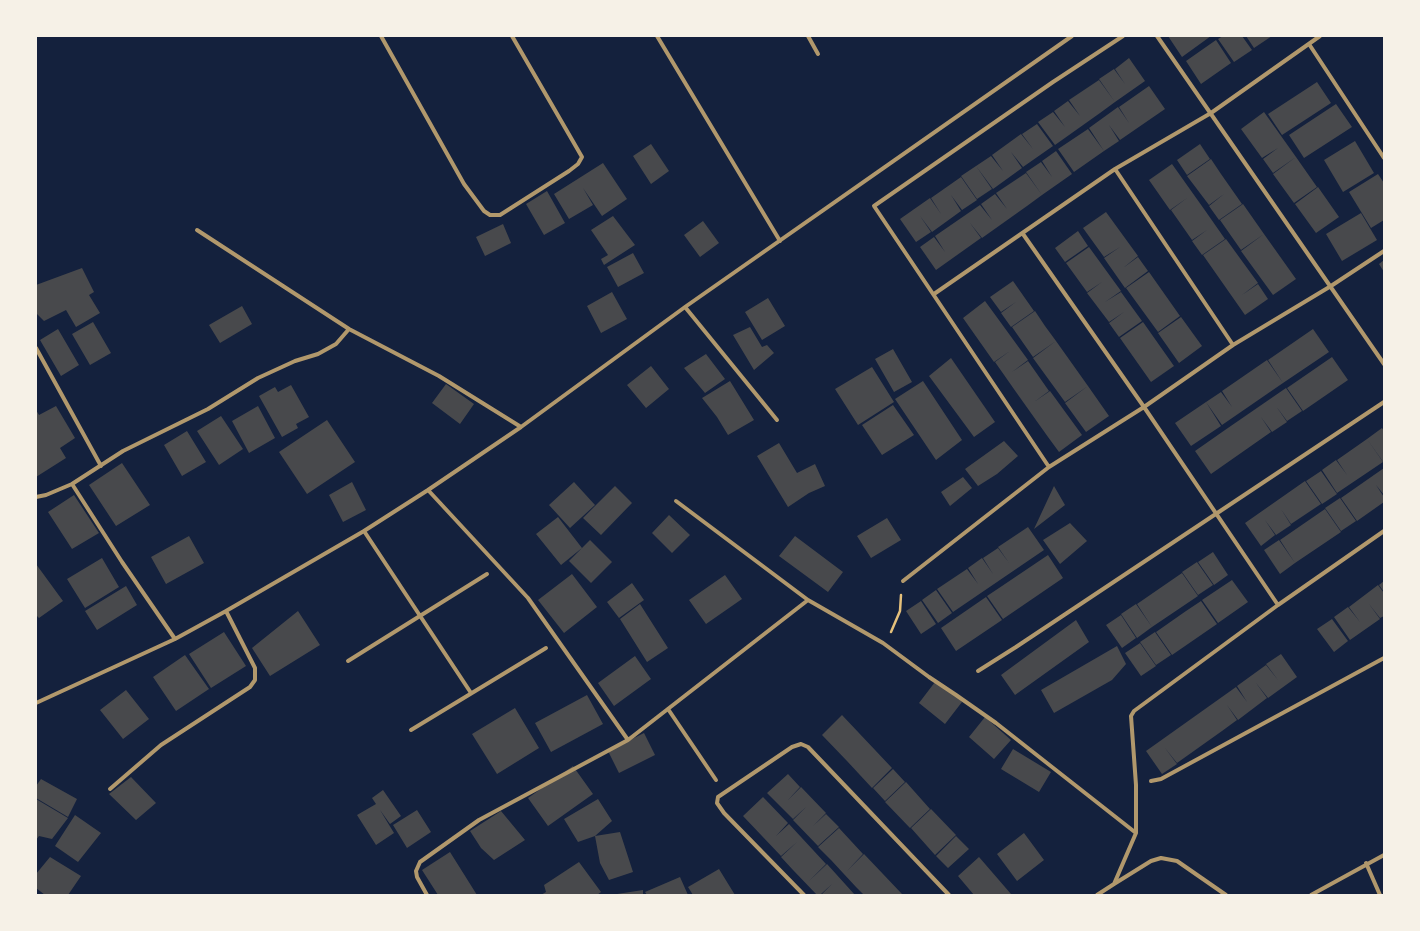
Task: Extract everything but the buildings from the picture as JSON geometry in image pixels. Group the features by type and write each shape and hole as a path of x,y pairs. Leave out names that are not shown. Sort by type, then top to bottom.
{"street":[{"path":"381,36 464,184 484,211 490,215 500,215 569,171 578,164 582,157 512,36"},
{"path":"657,36 780,242"},
{"path":"808,36 818,54"},
{"path":"36,703 175,639 364,531 428,490 521,427 685,308 1072,36"},
{"path":"1049,467 874,206 1053,82 1123,36"},
{"path":"1157,36 1384,364"},
{"path":"934,294 1023,234 1115,169 1211,112 1320,36"},
{"path":"1309,44 1384,158"},
{"path":"1115,169 1233,345"},
{"path":"197,230 349,329 439,376 521,427"},
{"path":"1023,234 1144,407 1278,605"},
{"path":"903,581 1049,467 1144,407 1233,345 1331,286 1384,250"},
{"path":"685,308 777,420"},
{"path":"36,497 46,495 72,484 123,451 208,409 258,378 295,361 318,354 336,344 349,329"},
{"path":"36,348 101,466"},
{"path":"978,671 1384,402"},
{"path":"72,484 122,562 175,639"},
{"path":"428,490 528,598 628,740"},
{"path":"676,501 808,600 883,643 996,723 1136,833"},
{"path":"364,531 471,694"},
{"path":"1114,884 1136,833 1136,785 1131,716 1138,707 1278,605 1384,531"},
{"path":"348,661 487,574"},
{"path":"427,895 417,877 416,871 420,862 479,820 628,740 808,600"},
{"path":"110,789 161,744 250,688 255,680 255,668 226,611"},
{"path":"411,730 546,648"},
{"path":"1151,781 1161,779 1384,658"},
{"path":"668,709 716,780"},
{"path":"804,895 724,814 717,803 718,797 792,747 801,744 808,748 948,895"},
{"path":"1311,895 1384,855"},
{"path":"1096,895 1151,861 1161,858 1177,861 1226,895"},
{"path":"1366,864 1380,895"}],"path":[{"path":"883,643 896,622 900,611 903,581"}]}
